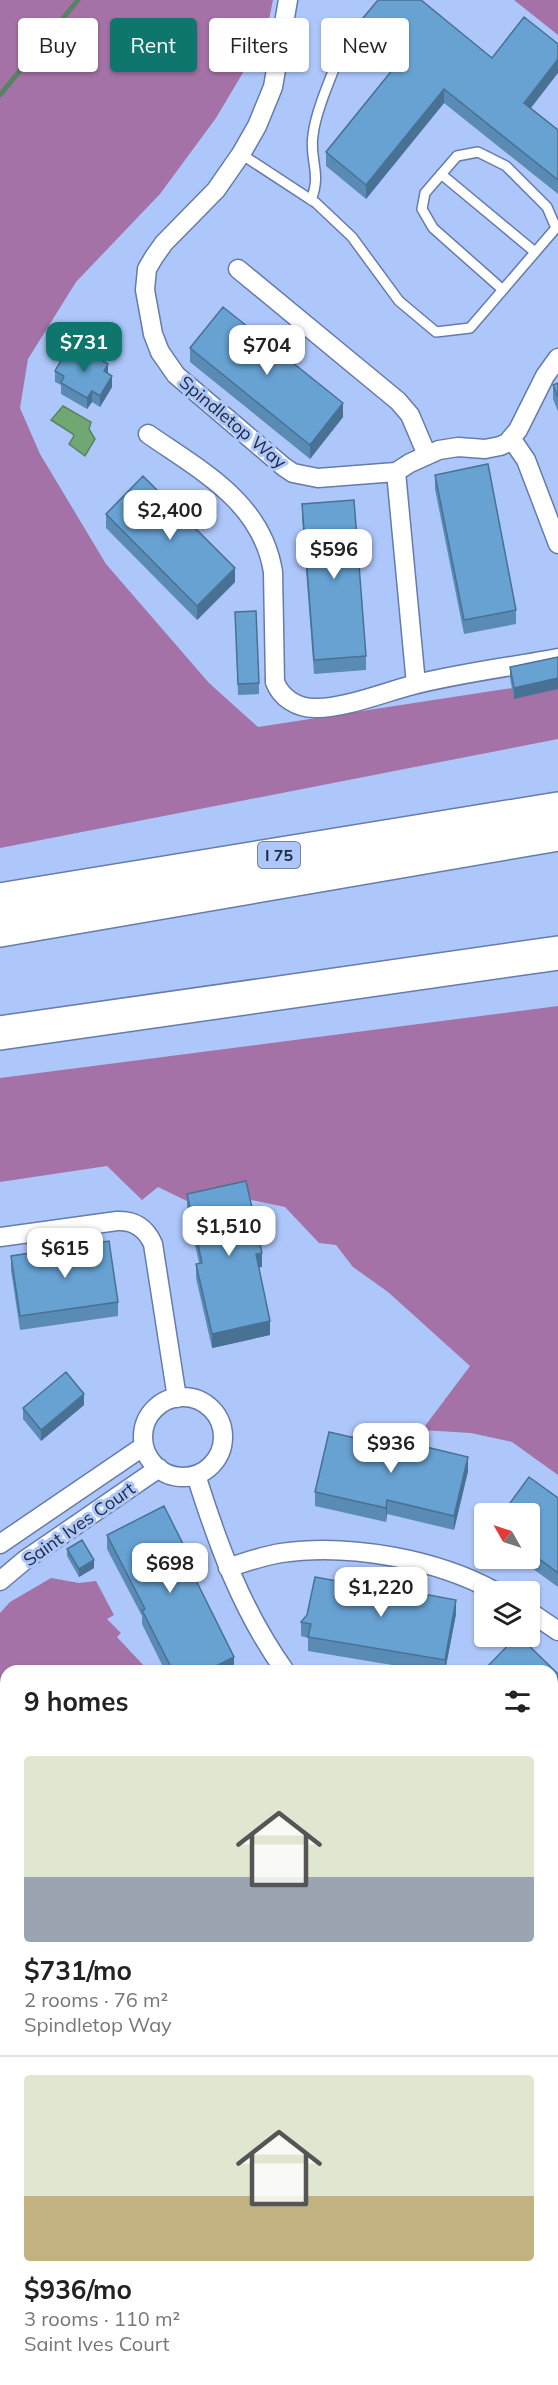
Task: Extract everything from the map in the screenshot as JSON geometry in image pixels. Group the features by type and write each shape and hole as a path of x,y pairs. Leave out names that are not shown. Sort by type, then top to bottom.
{"highway":[{"name":"I 75","path":"0,900 558,809"},
{"path":"0,930 558,834"},
{"path":"0,1033 558,953"}],"street":[{"name":"Spindletop Way","path":"288,0 273,87 257,126 242,154 216,190 164,243 147,269 145,290 153,334 160,352 176,375 204,401 293,473 318,478 396,472 440,450 458,447 492,448 507,443 511,438"},
{"path":"237,269 398,401 414,423 427,455"},
{"path":"558,358 545,376 529,411 511,438 526,460 558,544"},
{"path":"147,434 228,492 259,528 266,542 273,572 275,682 283,695 296,704 324,708 416,684 558,658"},
{"path":"396,472 416,684"},
{"path":"0,1237 117,1221 130,1221 141,1227 153,1244 177,1398"},
{"path":"177,1398 192,1398 205,1403 216,1414 222,1427 223,1441 219,1455 209,1468 196,1475 177,1476 159,1468 149,1458 144,1446 144,1429 150,1415 161,1404 177,1398"},
{"name":"Saint Ives Court","path":"0,1544 144,1446"},
{"name":"Saint Ives Court","path":"0,1581 64,1533 159,1468"},
{"path":"196,1475 228,1568 258,1630 281,1665"},
{"path":"50,1509 64,1533"},
{"path":"228,1568 280,1554 306,1551 362,1553 451,1571 474,1582"},
{"path":"540,1618 558,1631"}],"lane":[{"path":"311,200 316,187 312,137 334,72"},
{"path":"242,154 311,200 352,237 399,301 436,332 470,328 503,290 535,252 556,228 547,207 506,166 478,152 457,156 425,193 422,208 433,228 503,290"},
{"path":"441,174 535,252"}],"shaded area":[{"path":"0,0 273,0 269,18 209,18 209,72 243,72 216,118 160,194 76,282 28,359 20,408 40,454 106,564 209,683 258,727 558,681 558,739 0,848"},
{"path":"514,0 558,0 558,35"},
{"path":"63,406 91,422 89,429 95,439 85,456 69,444 73,434 51,420"},
{"path":"558,1006 558,1475 512,1442 471,1433 422,1430 470,1366 388,1292 353,1267 336,1245 319,1243 285,1207 251,1200 245,1188 189,1202 158,1187 142,1200 107,1166 0,1182 0,1078"},
{"path":"51,1578 79,1583 96,1581 114,1615 107,1619 121,1633 117,1637 143,1665 0,1665 0,1613 10,1602"}],"building":[{"path":"378,0 421,0 492,58 524,17 558,44 558,59 524,103 558,130 558,180 444,89 366,185 326,152 391,72 409,72 409,18 363,18"},
{"path":"223,307 343,403 310,445 190,348"},
{"path":"80,347 108,364 104,371 112,376 100,396 92,391 87,398 61,383 64,376 55,371 67,350 75,354"},
{"path":"558,383 558,397 553,385"},
{"path":"488,464 516,610 464,620 435,475"},
{"path":"143,476 235,568 197,606 106,514"},
{"path":"354,500 366,656 314,660 302,504"},
{"path":"256,611 259,683 238,684 235,612"},
{"path":"558,657 558,678 514,688 510,667"},
{"path":"246,1181 262,1253 256,1254 270,1321 212,1334 196,1264 202,1263 187,1194"},
{"path":"109,1241 118,1302 20,1316 11,1256"},
{"path":"66,1372 84,1394 41,1430 23,1408"},
{"path":"329,1432 399,1448 401,1441 468,1457 454,1516 387,1500 386,1508 315,1492"},
{"path":"529,1477 558,1498 558,1573 540,1560 540,1503 510,1503"},
{"path":"164,1506 183,1544 179,1546 234,1657 218,1665 170,1665 142,1610 145,1609 107,1535"},
{"path":"82,1540 94,1560 79,1569 67,1549"},
{"path":"315,1577 456,1600 445,1660 308,1637 311,1624 301,1622 307,1615"},
{"path":"506,1647 530,1647 549,1665 489,1665"}],"waterway":[{"path":"0,95 78,0"}]}
